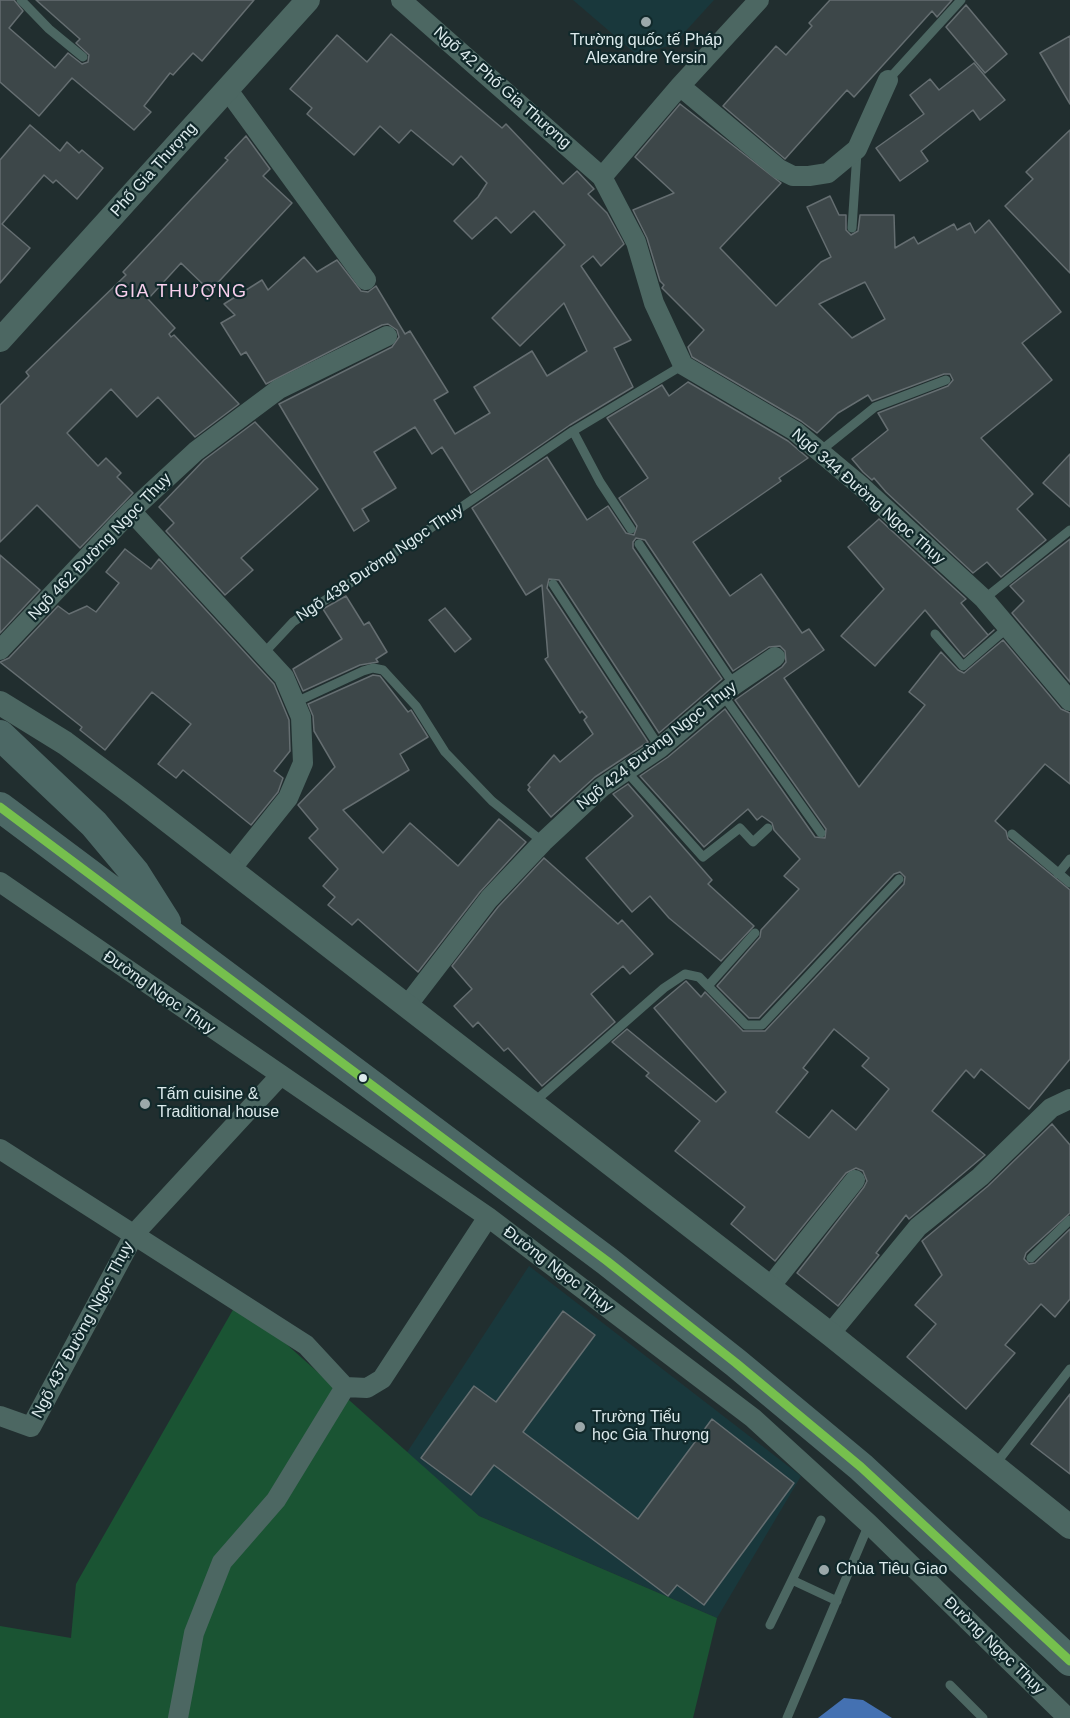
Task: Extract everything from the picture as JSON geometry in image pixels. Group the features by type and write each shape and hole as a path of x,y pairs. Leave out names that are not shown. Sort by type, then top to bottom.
{"main road":[{"path":"0,735 94,824 135,873 176,937"},
{"path":"0,807 598,1254 736,1363 861,1467 1070,1661"}],"street":[{"name":"Phố Gia Thượng","path":"3,330 308,0"},
{"name":"Ngõ 42 Phố Gia Thượng","path":"401,0 603,177"},
{"path":"683,365 654,303 636,242 603,177 680,86 759,0"},
{"path":"680,86 780,169 793,176 828,173 857,149 888,80"},
{"path":"227,89 366,280"},
{"name":"Ngõ 462 Đường Ngọc Thụy","path":"0,650 131,510 196,451 279,389 387,336"},
{"name":"Ngõ 344 Đường Ngọc Thụy","path":"683,365 795,431 984,599 1006,629 1070,701"},
{"path":"131,510 285,677 301,717 303,763 288,798 231,869"},
{"name":"Ngõ 424 Đường Ngọc Thụy","path":"406,1007 489,900 543,842 602,787 660,748 728,690 775,657"},
{"path":"0,703 65,743 231,869 830,1334 1070,1527"},
{"name":"Đường Ngọc Thụy","path":"0,882 488,1217 753,1418 869,1524 1068,1718"},
{"name":"Ngõ 437 Đường Ngọc Thụy","path":"0,1416 31,1427 135,1233 280,1076"},
{"path":"830,1334 918,1227 1066,1105"},
{"path":"0,1149 135,1233 306,1345 345,1387 367,1388 382,1378 488,1217"},
{"path":"769,1288 855,1180"},
{"path":"178,1718 194,1633 222,1562 276,1500 345,1387"}],"lane":[{"path":"21,0 49,29 83,57"},
{"path":"888,80 961,0"},
{"path":"852,228 857,149"},
{"name":"Ngõ 438 Đường Ngọc Thụy","path":"264,653 293,622 573,431 683,365"},
{"path":"819,452 875,407 946,380"},
{"path":"573,431 600,482 632,529"},
{"path":"984,599 1070,530"},
{"path":"639,544 728,690 821,833"},
{"path":"553,584 660,748"},
{"path":"936,634 963,666 1006,629"},
{"path":"296,702 363,671 374,668 383,670 416,706 445,752 492,801 543,842"},
{"path":"626,771 704,857 740,828 753,842 768,828"},
{"path":"1012,834 1070,884"},
{"path":"1058,874 1070,859"},
{"path":"533,1103 679,977 690,973 708,986 746,1025 762,1025 899,879"},
{"path":"708,986 755,933"},
{"path":"1031,1258 1070,1220"},
{"path":"994,1466 1070,1369"},
{"path":"770,1624 821,1521"},
{"path":"787,1718 869,1524"},
{"path":"792,1580 837,1601"},
{"path":"950,1685 983,1718"}],"shaded area":[{"name":"Trường quốc tế Pháp Alexandre Yersin","path":"573,0 714,0 673,45 636,54"},
{"name":"Trường Tiểu học Gia Thượng","path":"529,1266 801,1476 717,1618 479,1516 406,1454"}],"green space":[{"path":"238,1301 479,1516 717,1618 693,1718 0,1718 0,1626 71,1638 76,1584"}],"water":[{"path":"844,1698 863,1700 892,1718 818,1718"}],"building":[{"path":"0,0 14,0 23,11 9,28 55,68 68,53 82,64 88,62 89,55 76,43 80,39 36,0 254,0 202,61 193,53 173,75 170,73 144,106 151,112 134,130 72,78 39,116 0,82"},
{"path":"830,0 952,0 937,17 932,11 854,97 847,90 785,159 723,106 776,46 786,55 812,26 809,23"},
{"path":"966,5 1007,54 985,73 946,27"},
{"path":"391,34 502,128 506,124 563,184 577,171 594,189 588,194 607,213 624,244 601,266 593,256 581,266 631,340 614,348 633,387 570,425 471,493 442,447 432,454 415,427 374,452 396,488 362,509 369,521 354,531 279,404 392,347 399,337 397,330 388,324 382,325 266,384 246,352 241,355 221,323 235,315 224,304 262,280 268,290 304,257 317,272 337,260 361,291 368,292 376,286 405,334 410,331 448,392 434,400 455,434 490,413 474,387 532,351 547,376 587,351 564,303 520,346 492,318 565,245 534,211 511,233 496,217 472,239 454,221 478,197 487,183 461,156 453,165 411,130 399,143 380,126 354,155 307,114 312,108 290,89 337,35 367,62"},
{"path":"1070,36 1070,104 1040,53"},
{"path":"974,63 1005,100 980,120 973,110 921,151 928,161 900,181 876,148 924,114 910,95 930,79 939,90"},
{"path":"680,104 781,183 720,248 776,306 821,262 831,257 807,207 830,196 839,215 846,215 846,230 851,235 858,231 860,215 894,215 895,248 914,237 918,244 954,224 957,230 970,223 975,233 989,220 1061,312 1022,343 1052,380 981,438 1033,494 1017,509 1046,540 1001,577 987,562 973,573 874,478 872,480 863,472 852,459 888,430 878,413 948,386 953,380 950,374 944,374 872,401 868,395 838,413 817,433 801,421 692,357 688,347 704,330 662,288 664,285 660,281 647,238 633,210 674,193 635,157","holes":["865,282 885,319 852,338 819,304"]},
{"path":"30,125 60,151 67,142 79,153 82,150 103,168 77,199 56,180 53,183 44,175 2,224 30,248 0,283 0,160"},
{"path":"1070,130 1070,273 1005,206 1033,179 1026,172"},
{"path":"246,136 270,169 263,176 292,203 210,291 181,263 148,299 175,328 169,334 171,337 174,335 239,404 195,437 158,397 137,417 111,389 67,433 98,466 106,458 121,473 117,477 133,493 80,548 37,505 0,542 0,405 29,376 26,372 126,275 123,272 228,160 225,158"},
{"path":"688,382 788,441 808,458 779,478 781,481 693,542 730,596 761,574 802,633 809,629 824,650 784,678 859,787 925,705 909,692 941,652 958,670 964,673 1003,640 1061,709 1070,713 1070,784 1045,764 995,821 1006,831 1008,839 1070,890 1070,1059 1029,1109 981,1069 974,1078 966,1070 932,1111 985,1155 909,1219 906,1215 876,1253 879,1255 838,1306 797,1273 864,1187 867,1181 863,1171 856,1168 846,1173 775,1261 731,1224 745,1207 675,1151 700,1121 646,1076 649,1073 612,1042 627,1029 716,1102 726,1092 654,1008 686,981 701,997 705,992 743,1031 765,1031 904,884 905,877 900,872 894,874 759,1018 749,1018 717,986 760,937 761,930 799,889 784,876 800,859 774,830 772,823 762,816 757,820 748,809 704,847 640,776 668,757 725,709 815,837 825,838 826,829 735,700 782,667 786,662 785,651 780,646 769,647 733,671 645,540 636,538 633,548 722,679 659,733 559,580 549,579 547,588 648,742 595,777 551,817 528,790 530,787 528,785 554,755 560,762 593,734 584,720 587,717 582,711 580,713 545,659 548,657 542,585 526,595 472,508 547,457 587,520 608,506 626,533 634,535 637,526 619,498 648,478 607,418 662,385 669,396","holes":["834,1029 869,1058 862,1066 889,1089 856,1130 832,1110 809,1138 776,1112 808,1072 803,1068"]},
{"path":"255,422 318,489 241,558 253,570 225,595 166,531 174,523 159,507 204,460"},
{"path":"1070,454 1070,507 1043,483"},
{"path":"879,519 966,599 961,603 988,635 994,630 964,657 925,610 875,666 841,636 884,589 848,547"},
{"path":"1070,539 1070,682 1012,613 1024,601 1010,586"},
{"path":"125,549 151,569 159,559 274,684 289,720 290,751 274,771 283,778 278,792 251,825 183,770 176,778 158,764 191,724 152,692 105,750 80,730 82,727 0,662 9,658 58,606 69,614 87,606 96,612 119,583 106,572"},
{"path":"0,555 40,590 0,633"},
{"path":"346,596 364,625 369,622 387,652 376,659 378,662 360,665 303,691 293,669 342,639 323,609"},
{"path":"445,608 471,639 455,652 429,620"},
{"path":"373,675 380,676 408,712 411,710 428,737 400,754 409,770 343,810 383,853 410,823 458,866 499,819 526,842 480,892 418,972 358,919 352,925 328,905 335,897 323,886 338,869 309,838 318,829 298,805 335,767 314,731 313,716 308,704"},
{"path":"628,784 712,880 708,884 754,926 721,961 669,918 650,896 632,912 586,858 633,816 613,794"},
{"path":"544,858 618,924 622,920 653,954 630,974 623,966 591,994 615,1022 542,1086 508,1048 504,1051 478,1022 473,1027 454,1006 472,989 452,966 498,907"},
{"path":"1052,1124 1070,1145 1070,1213 1026,1253 1024,1259 1029,1264 1035,1263 1070,1229 1070,1299 1055,1317 1041,1304 1005,1345 1015,1353 966,1409 907,1357 936,1324 915,1305 942,1275 922,1241 988,1186"},
{"path":"563,1311 595,1335 523,1432 638,1519 712,1419 794,1483 704,1605 677,1585 668,1596 494,1465 471,1495 421,1458 474,1386 496,1402"},
{"path":"1070,1394 1070,1474 1031,1444"}],"transit line":[{"path":"0,807 607,1261 736,1363 861,1467 1070,1661"}],"place":[{"name":"Trường quốc tế Pháp Alexandre Yersin","path":"646,22"},
{"name":"Tấm cuisine & Traditional house","path":"145,1104"},
{"name":"Trường Tiểu học Gia Thượng","path":"580,1427"},
{"name":"Chùa Tiêu Giao","path":"824,1570"}],"district":[{"name":"GIA THƯỢNG","path":"181,292"}]}
